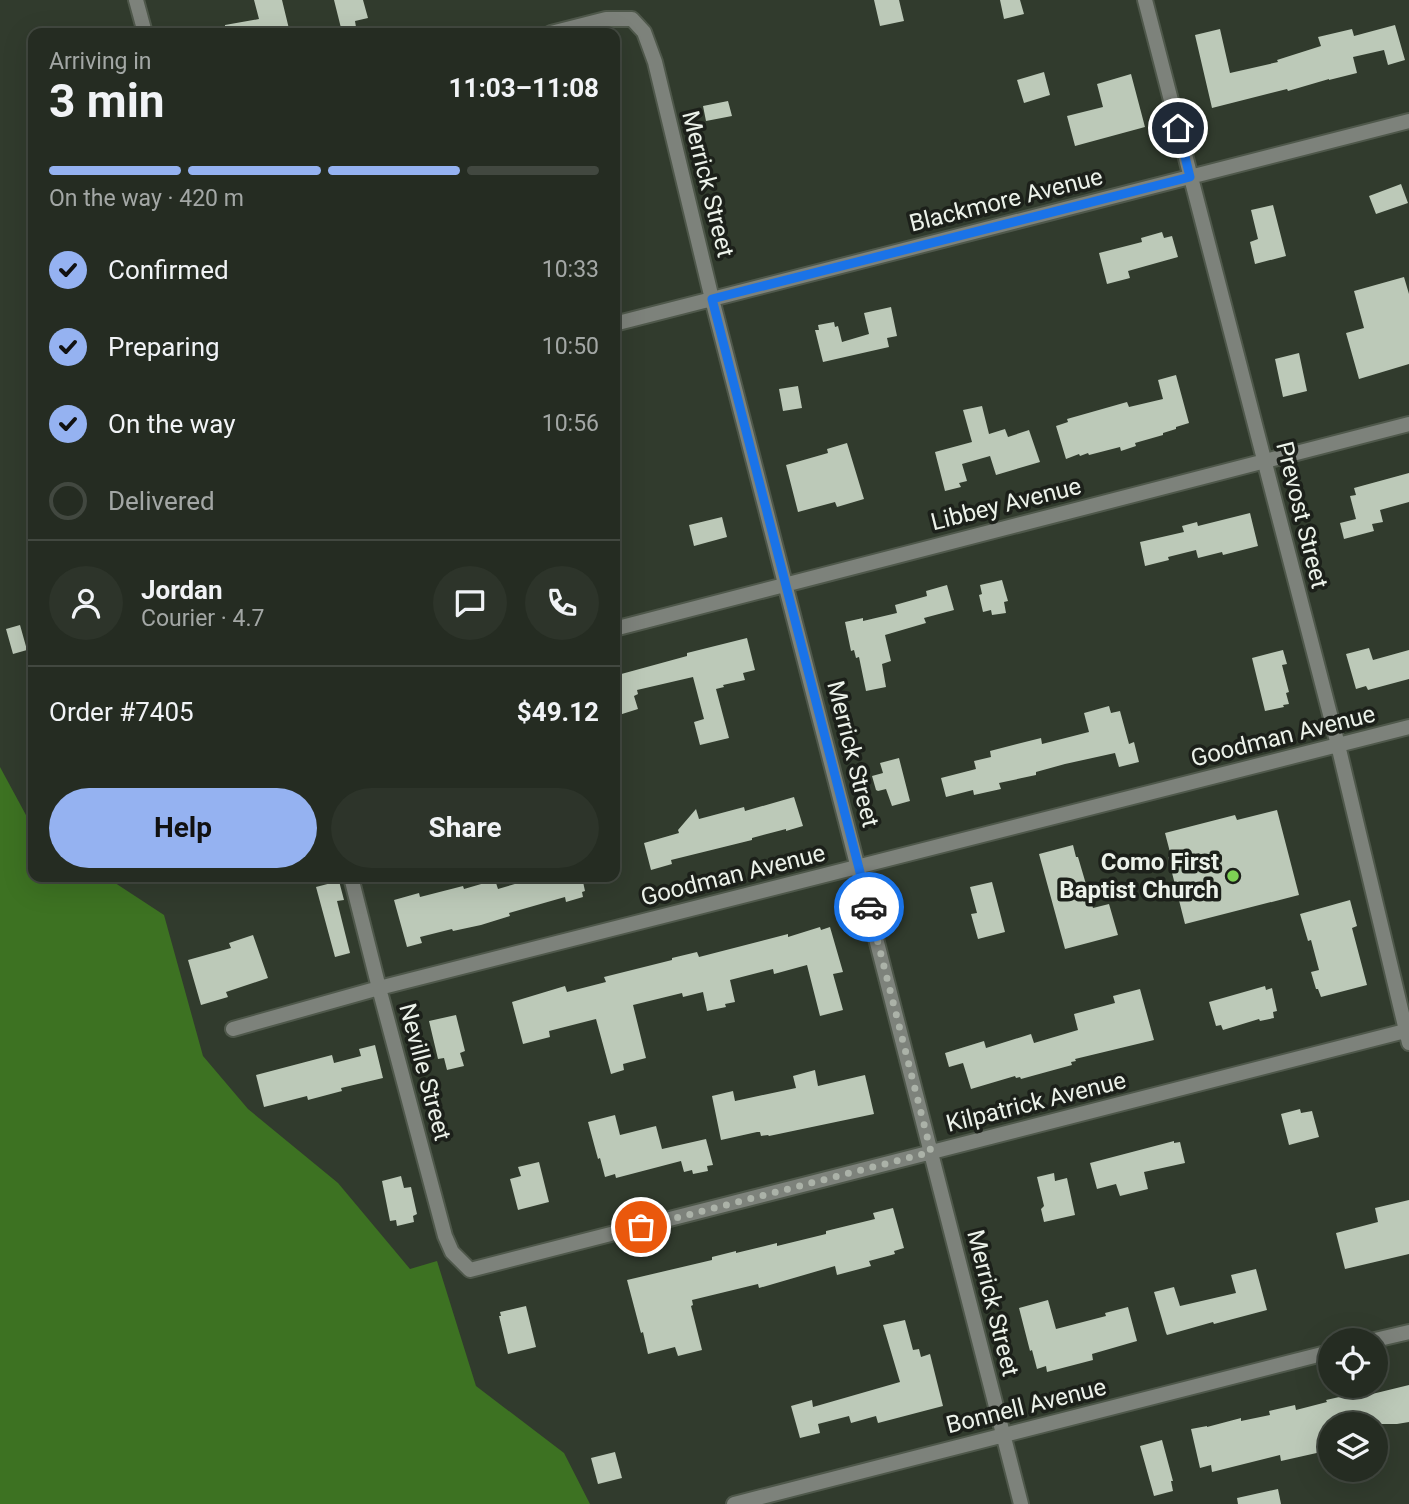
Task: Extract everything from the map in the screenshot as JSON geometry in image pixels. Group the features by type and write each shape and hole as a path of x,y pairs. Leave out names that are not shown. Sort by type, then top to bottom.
{"street":[{"path":"136,0 144,28"},
{"name":"Prevost Street","path":"1145,0 1338,746 1408,1035"},
{"name":"Merrick Street","path":"571,28 607,19 632,19 644,32 655,62 712,299 1021,1504"},
{"name":"Blackmore Avenue","path":"620,322 1409,121"},
{"name":"Libbey Avenue","path":"620,627 1409,424"},
{"name":"Goodman Avenue","path":"233,1029 379,988 1409,727"},
{"name":"Neville Street","path":"352,882 445,1236 452,1252 470,1270"},
{"name":"Kilpatrick Avenue","path":"470,1270 931,1152 1408,1035"},
{"path":"1388,1337 1409,1332"},
{"name":"Bonnell Avenue","path":"734,1504 1318,1355"}],"green space":[{"path":"0,767 28,819 28,882 114,882 164,915 203,1056 248,1109 338,1183 410,1269 437,1261 476,1386 564,1453 590,1504 0,1504"}],"building":[{"path":"254,0 282,0 289,28 225,28 225,25 259,19"},
{"path":"334,0 363,0 368,18 355,21 356,27 341,28"},
{"path":"874,0 899,0 904,21 880,26"},
{"path":"1000,0 1020,0 1024,14 1004,19"},
{"path":"1395,25 1405,60 1388,65 1384,50 1353,57 1357,73 1212,108 1195,35 1220,29 1230,73 1278,62 1277,60 1321,46 1318,37 1352,29 1354,36"},
{"path":"1044,72 1050,95 1024,103 1017,80"},
{"path":"1131,74 1145,127 1075,146 1067,116 1103,107 1097,84"},
{"path":"728,101 732,116 706,121 703,106"},
{"path":"1401,184 1408,203 1376,214 1369,196"},
{"path":"1273,205 1286,256 1255,264 1250,242 1258,239 1251,210"},
{"path":"1162,232 1164,238 1172,236 1178,257 1128,271 1130,278 1107,284 1099,253 1142,242 1141,238"},
{"path":"1404,277 1409,294 1409,364 1359,379 1346,333 1364,328 1354,291"},
{"path":"891,307 897,336 887,338 889,347 823,362 815,330 819,330 818,325 834,322 835,327 838,326 842,342 869,334 864,313"},
{"path":"1299,353 1307,391 1283,397 1275,359"},
{"path":"1176,375 1189,423 1121,451 1120,447 1066,459 1056,426 1068,422 1067,419 1127,402 1129,407 1163,399 1158,380"},
{"path":"798,386 802,408 783,411 779,389"},
{"path":"982,406 989,434 1005,429 1008,437 1029,430 1040,462 996,475 990,456 962,464 967,481 959,483 961,487 945,491 935,452 972,442 963,410"},
{"path":"847,443 864,499 837,507 835,502 798,512 786,465 828,453 827,449"},
{"path":"1409,473 1409,502 1380,510 1383,522 1372,524 1374,531 1344,539 1340,523 1356,519 1350,496 1356,495 1354,488"},
{"path":"1250,513 1258,546 1198,558 1196,550 1145,566 1140,542 1184,532 1182,526 1197,522 1198,526"},
{"path":"722,517 727,537 694,546 689,525"},
{"path":"1002,580 1008,601 1004,602 1006,613 992,615 991,610 983,612 980,585"},
{"path":"947,585 954,610 924,618 926,623 885,635 891,661 882,664 886,687 866,691 859,657 856,658 854,650 851,651 845,622 897,613 895,605 927,596 926,591"},
{"path":"20,625 27,650 13,654 6,629"},
{"path":"747,638 755,670 743,673 745,680 716,689 729,738 700,745 694,722 704,719 693,677 637,690 638,694 634,696 638,709 620,715 620,674 687,656 687,653"},
{"path":"1369,648 1373,660 1409,650 1409,679 1368,690 1366,686 1356,689 1346,654"},
{"path":"1283,650 1287,664 1282,665 1289,692 1286,693 1289,704 1265,711 1252,658"},
{"path":"1109,706 1111,713 1120,711 1129,744 1134,742 1139,762 1119,767 1115,753 999,783 1001,789 974,795 973,790 946,797 941,778 976,769 974,761 991,757 990,751 1041,738 1042,744 1089,732 1084,713"},
{"path":"899,758 910,801 892,806 886,789 876,790 872,776 883,773 880,763"},
{"path":"794,797 803,826 671,860 672,864 651,870 644,843 679,833 678,830 696,809 699,819 744,807 745,811"},
{"name":"Como First Baptist Church","path":"1277,810 1299,895 1185,924 1168,857 1171,856 1165,833 1235,815 1237,820"},
{"path":"1073,845 1093,908 1109,904 1118,935 1065,949 1039,854"},
{"path":"339,882 344,900 337,901 350,953 335,957 316,887"},
{"path":"488,882 496,882 498,889 522,882 583,882 585,891 582,892 583,897 566,902 565,897 509,913 510,916 481,925 420,937 422,943 407,947 394,900 419,893 420,897 463,886 464,889"},
{"path":"992,882 1005,932 978,939 971,914 977,913 970,887"},
{"path":"1350,900 1357,926 1352,928 1367,985 1321,997 1311,972 1319,970 1300,914"},
{"path":"820,927 821,930 830,927 843,972 833,974 843,1010 820,1016 807,965 774,974 773,969 730,980 735,1002 725,1004 726,1007 707,1011 703,992 683,997 682,993 633,1005 646,1058 623,1064 624,1070 611,1074 596,1019 549,1031 550,1037 523,1044 512,1002 565,986 567,992 606,982 604,977 672,958 697,952 699,957"},
{"path":"253,935 268,978 226,992 228,997 201,1005 188,960 231,948 229,943"},
{"path":"1265,986 1266,990 1272,988 1277,1011 1273,1012 1274,1018 1259,1019 1223,1030 1221,1025 1216,1026 1209,1002"},
{"path":"1140,989 1154,1040 1075,1059 1076,1061 1071,1062 1072,1065 1021,1079 1015,1076 971,1089 963,1063 949,1067 945,1053 984,1041 986,1048 1031,1034 1034,1043 1078,1030 1074,1014 1115,1003 1113,996"},
{"path":"456,1015 465,1051 460,1053 464,1066 447,1070 444,1058 438,1059 429,1021"},
{"path":"375,1045 383,1078 341,1088 342,1091 308,1100 307,1096 264,1107 256,1075 332,1055 334,1063 361,1056 359,1049"},
{"path":"815,1070 818,1086 865,1075 874,1114 769,1136 761,1136 760,1132 757,1132 721,1140 712,1096 733,1091 735,1101 796,1088 793,1076"},
{"path":"1300,1109 1301,1113 1312,1111 1319,1137 1289,1145 1281,1114"},
{"path":"615,1115 620,1135 656,1126 662,1149 706,1139 713,1165 707,1166 708,1171 693,1174 692,1170 684,1172 681,1161 616,1178 615,1174 605,1177 588,1122"},
{"path":"1174,1141 1180,1142 1185,1163 1144,1172 1148,1189 1120,1196 1116,1184 1097,1189 1090,1163"},
{"path":"539,1162 549,1202 518,1210 510,1179 521,1176 518,1167"},
{"path":"1054,1173 1055,1181 1067,1178 1075,1215 1044,1222 1041,1209 1044,1206 1037,1177"},
{"path":"401,1176 404,1188 411,1187 417,1214 413,1216 414,1222 397,1226 396,1220 390,1221 382,1181"},
{"path":"1409,1200 1409,1254 1345,1269 1336,1233 1378,1222 1375,1208"},
{"path":"893,1208 904,1248 894,1251 895,1254 869,1261 871,1266 837,1275 835,1266 759,1288 758,1284 692,1300 691,1306 702,1350 678,1356 675,1347 648,1354 627,1280 712,1260 712,1257 736,1251 777,1243 777,1246 826,1234 826,1231 875,1219 873,1213"},
{"path":"1256,1269 1267,1310 1167,1335 1154,1292 1174,1287 1180,1306 1236,1293 1231,1275"},
{"path":"1048,1300 1056,1329 1106,1316 1105,1313 1128,1307 1137,1341 1092,1354 1093,1360 1047,1372 1046,1366 1037,1369 1019,1308"},
{"path":"526,1306 536,1347 508,1354 500,1312"},
{"path":"905,1320 913,1350 919,1349 921,1357 930,1354 943,1406 878,1423 876,1416 851,1423 849,1416 818,1424 820,1433 800,1438 791,1406 812,1400 813,1407 900,1382 883,1325"},
{"path":"1409,1385 1409,1422 1388,1424 1388,1412 1318,1412 1318,1453 1281,1461 1280,1455 1212,1472 1211,1465 1200,1468 1191,1429 1241,1418 1241,1421 1270,1415 1269,1411 1295,1405 1296,1410 1335,1398 1388,1398 1388,1390"},
{"path":"1162,1440 1173,1481 1173,1491 1154,1496 1140,1446"},
{"path":"615,1452 622,1478 598,1484 591,1458"},
{"path":"1278,1489 1281,1504 1238,1504 1237,1498"}],"way so far":[{"path":"641,1227 931,1152 869,907"}],"place":[{"name":"Como First Baptist Church","path":"1233,876"}],"route":[{"path":"869,907 712,299 1190,177 1178,128"}]}
